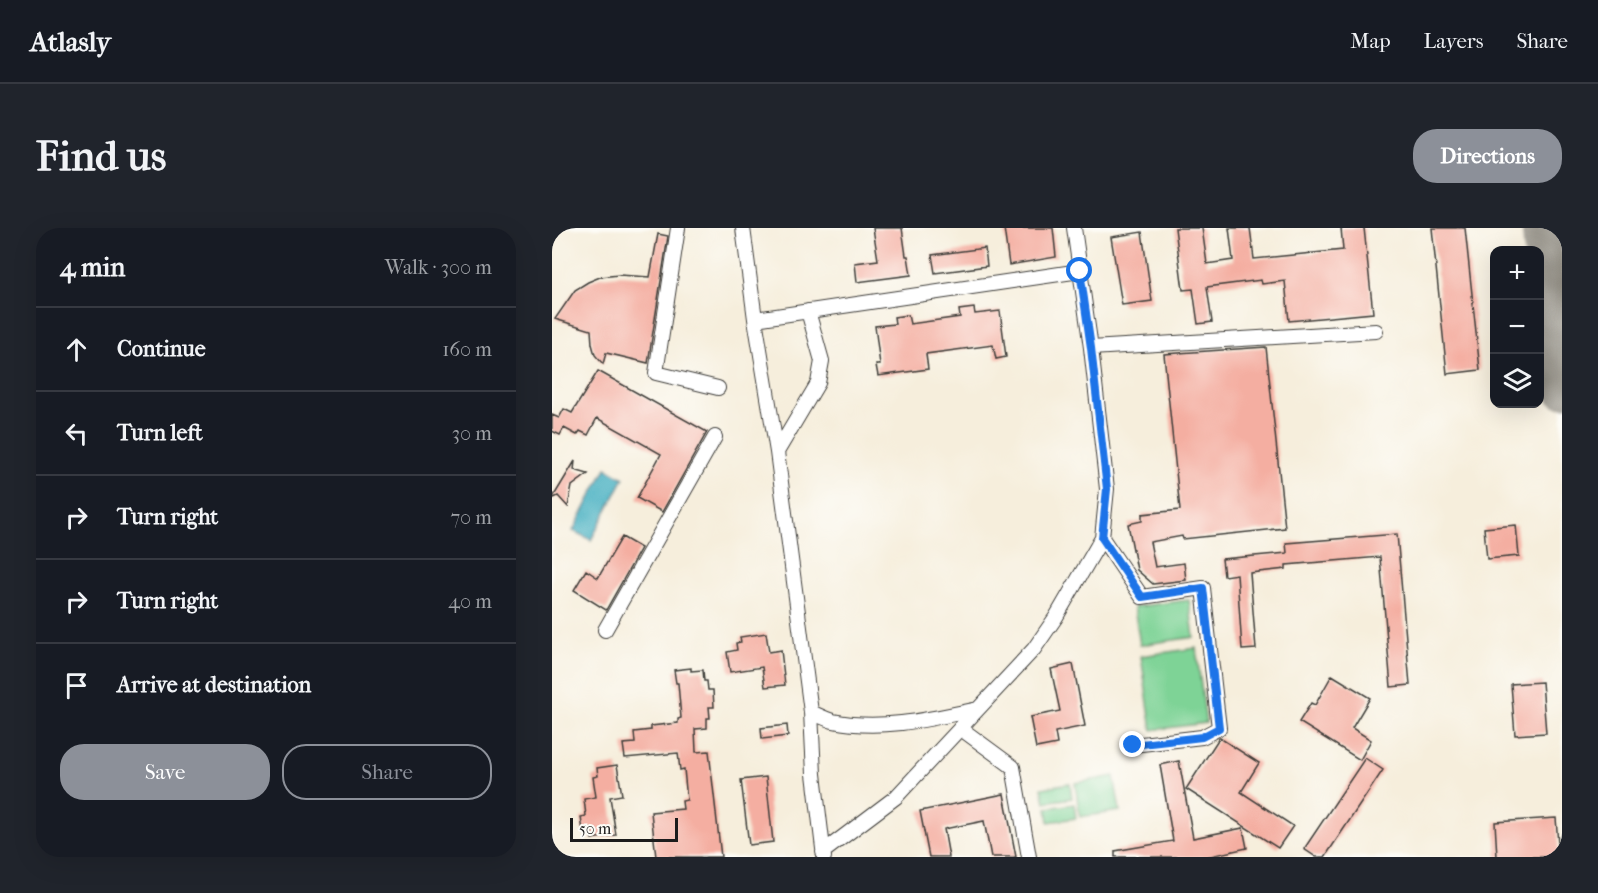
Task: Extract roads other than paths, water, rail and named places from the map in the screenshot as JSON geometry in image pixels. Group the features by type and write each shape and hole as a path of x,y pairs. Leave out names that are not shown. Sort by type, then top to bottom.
{"street":[{"path":"678,228 656,373 718,388"},
{"path":"743,228 777,452 811,712 814,774 824,854"},
{"path":"824,854 896,797 1034,649 1056,617 1102,538 1107,489 1091,348 1074,228"},
{"path":"755,319 1080,271"},
{"path":"777,452 818,383 822,362 808,311"},
{"path":"1091,348 1376,331"},
{"path":"604,630 716,437"},
{"path":"1102,538 1142,597 1203,588 1219,728 1202,737 1133,745"},
{"path":"811,712 832,721 867,724 915,722 978,709"},
{"path":"960,728 1013,767 1029,857"}],"water":[{"path":"606,468 624,478 591,540 573,531"}]}
